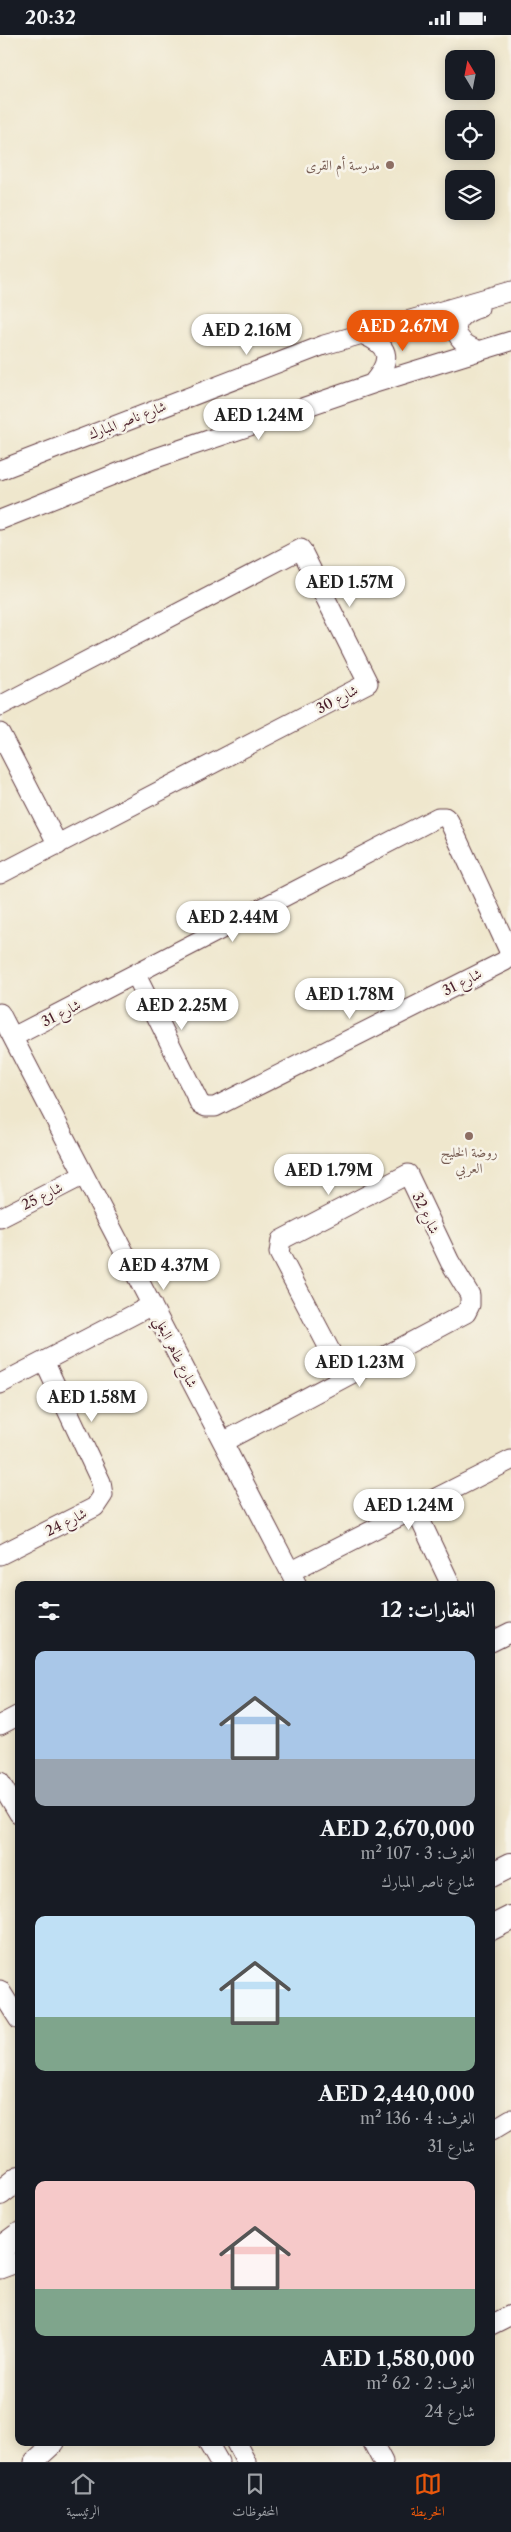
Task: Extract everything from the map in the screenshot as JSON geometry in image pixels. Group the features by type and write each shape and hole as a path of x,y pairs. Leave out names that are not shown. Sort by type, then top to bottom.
{"main road":[{"path":"495,1873 511,1865"},
{"path":"495,1926 511,1918"},
{"path":"0,2193 15,2181"},
{"path":"0,2249 15,2238"}],"street":[{"name":"شارع ناصر المبارك","path":"0,470 324,345 511,291"},
{"path":"478,350 466,346 458,338 456,325 459,318 467,312 511,299"},
{"path":"364,335 380,343 386,355 382,372 372,384"},
{"path":"0,520 154,459 372,384 511,341"},
{"path":"0,453 24,460"},
{"name":"شارع 30","path":"0,706 301,549 368,683 0,874"},
{"path":"0,733 58,845"},
{"name":"شارع 31","path":"13,1037 438,817 445,817 449,821 510,953 505,961 223,1102 206,1107 200,1103 136,975"},
{"name":"شارع طاهر البغلي","path":"0,1013 294,1579"},
{"name":"شارع 32","path":"223,1442 466,1313 470,1305 470,1295 450,1262 408,1174 281,1240 278,1246 279,1253 344,1377"},
{"name":"شارع 25","path":"0,1217 84,1175"},
{"path":"0,1384 152,1305"},
{"name":"شارع 24","path":"0,1555 95,1507 103,1495 102,1482 44,1361"},
{"path":"294,1579 415,1509 511,1460"},
{"path":"415,1509 449,1581"},
{"path":"495,1640 511,1632"},
{"path":"0,1725 15,1717"},
{"path":"0,1781 15,1807"},
{"path":"0,1991 15,2014"},
{"path":"495,2129 511,2119"},
{"path":"0,2269 15,2263"},
{"path":"495,2323 511,2315"},
{"path":"34,2462 52,2446"},
{"path":"210,2446 219,2462"},
{"path":"238,2446 246,2462"},
{"path":"375,2446 383,2462"}],"place":[{"name":"مدرسة أم القرى","path":"390,165"},
{"name":"روضة الخليج العربي","path":"469,1136"}]}
